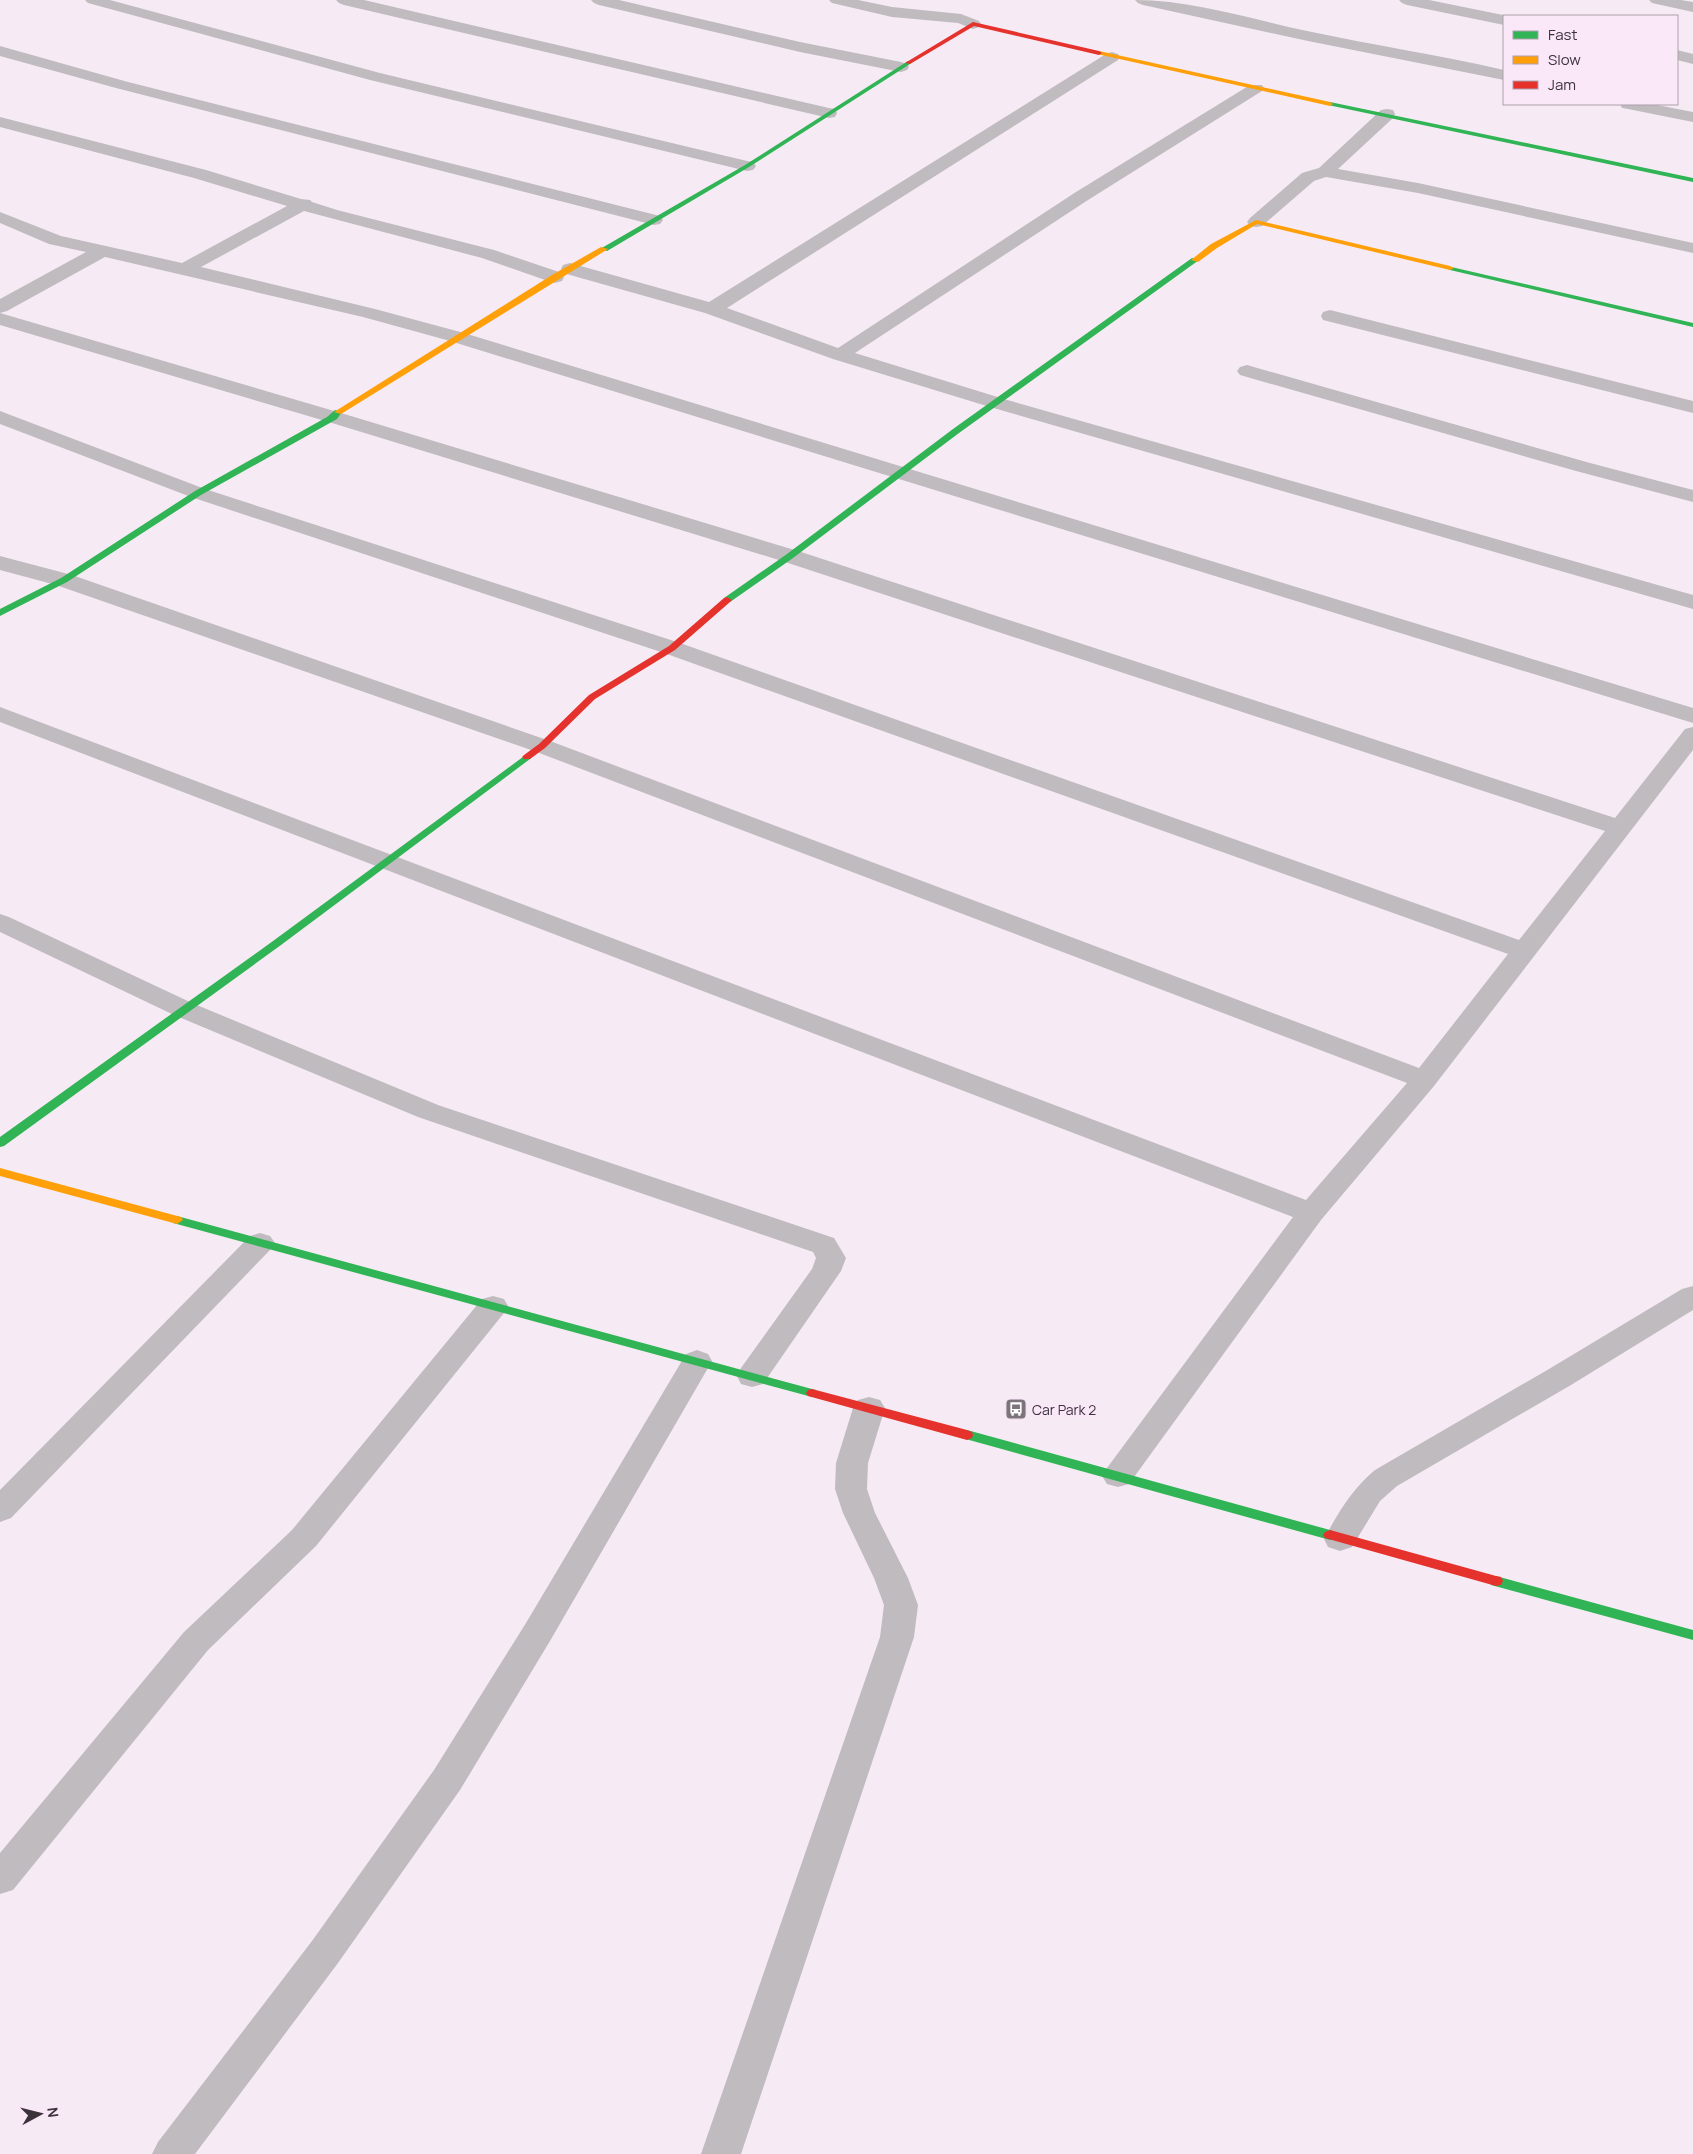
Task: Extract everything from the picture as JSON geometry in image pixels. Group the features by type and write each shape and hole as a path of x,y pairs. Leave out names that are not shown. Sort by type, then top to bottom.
{"street":[{"path":"93,0 376,77 747,166"},
{"path":"344,0 828,113"},
{"path":"599,0 800,47 901,66"},
{"path":"837,0 892,12 961,19 973,24 1256,88 1387,114 1693,180"},
{"path":"1143,0 1503,75"},
{"path":"1406,0 1503,20"},
{"path":"1657,0 1693,7"},
{"path":"0,613 64,580 198,493 332,417 562,273 747,166 901,66 973,24"},
{"path":"0,51 122,85 654,220"},
{"path":"712,309 1112,56"},
{"path":"1678,56 1693,59"},
{"path":"840,355 1074,201 1256,88"},
{"path":"1633,105 1693,118"},
{"path":"1325,172 1387,114"},
{"path":"0,122 200,174 304,204 331,214 712,309 840,355 997,403 1693,602"},
{"path":"0,1143 387,862 542,746 592,698 672,648 722,603 790,556 899,474 1214,246 1256,222 1308,177 1325,172 1418,188 1693,248"},
{"path":"185,269 304,204"},
{"path":"0,217 55,240 368,313 457,338 1693,716"},
{"path":"1256,222 1693,326"},
{"path":"0,307 102,251"},
{"path":"1330,316 1693,407"},
{"path":"0,319 332,417 790,556 1621,828"},
{"path":"1247,371 1583,467 1693,496"},
{"path":"0,417 198,493 672,648 1525,951"},
{"path":"0,563 64,580 542,746 1424,1080"},
{"path":"0,714 1311,1213"},
{"path":"1118,1476 1311,1213 1424,1080 1693,734"},
{"path":"0,922 184,1009 428,1111 824,1245 832,1258 826,1271 752,1376"},
{"path":"0,1172 1118,1476 1340,1539 1693,1635"},
{"path":"0,1510 260,1243"},
{"path":"1340,1539 1369,1492 1386,1478 1560,1377 1693,1296"},
{"path":"0,1879 196,1641 304,1538 493,1306"},
{"path":"172,2154 325,1952 447,1780 538,1632 697,1362"},
{"path":"721,2154 897,1637 900,1605 890,1578 859,1513 851,1489 852,1462 869,1408"}],"traffic: fast":[{"path":"604,249 747,166 908,63"},
{"path":"1330,104 1693,180"},
{"path":"727,600 790,556 956,431 1195,260"},
{"path":"1450,268 1693,325"},
{"path":"0,613 64,580 198,493 334,417 331,417 338,412"},
{"path":"0,1143 277,943 527,757"},
{"path":"177,1220 812,1393"},
{"path":"967,1435 1330,1535"},
{"path":"1496,1581 1693,1635"}],"traffic: slow":[{"path":"1099,53 1330,104"},
{"path":"1195,260 1214,246 1256,222 1450,268"},
{"path":"338,412 555,277 604,249"},
{"path":"0,1172 177,1220"}],"traffic: jam":[{"path":"908,63 973,24 1099,53"},
{"path":"527,757 542,746 592,697 672,648 727,600"},
{"path":"812,1393 967,1435"},
{"path":"1330,1535 1496,1581"}],"place":[{"name":"Car Park 2","path":"1016,1409"}]}
